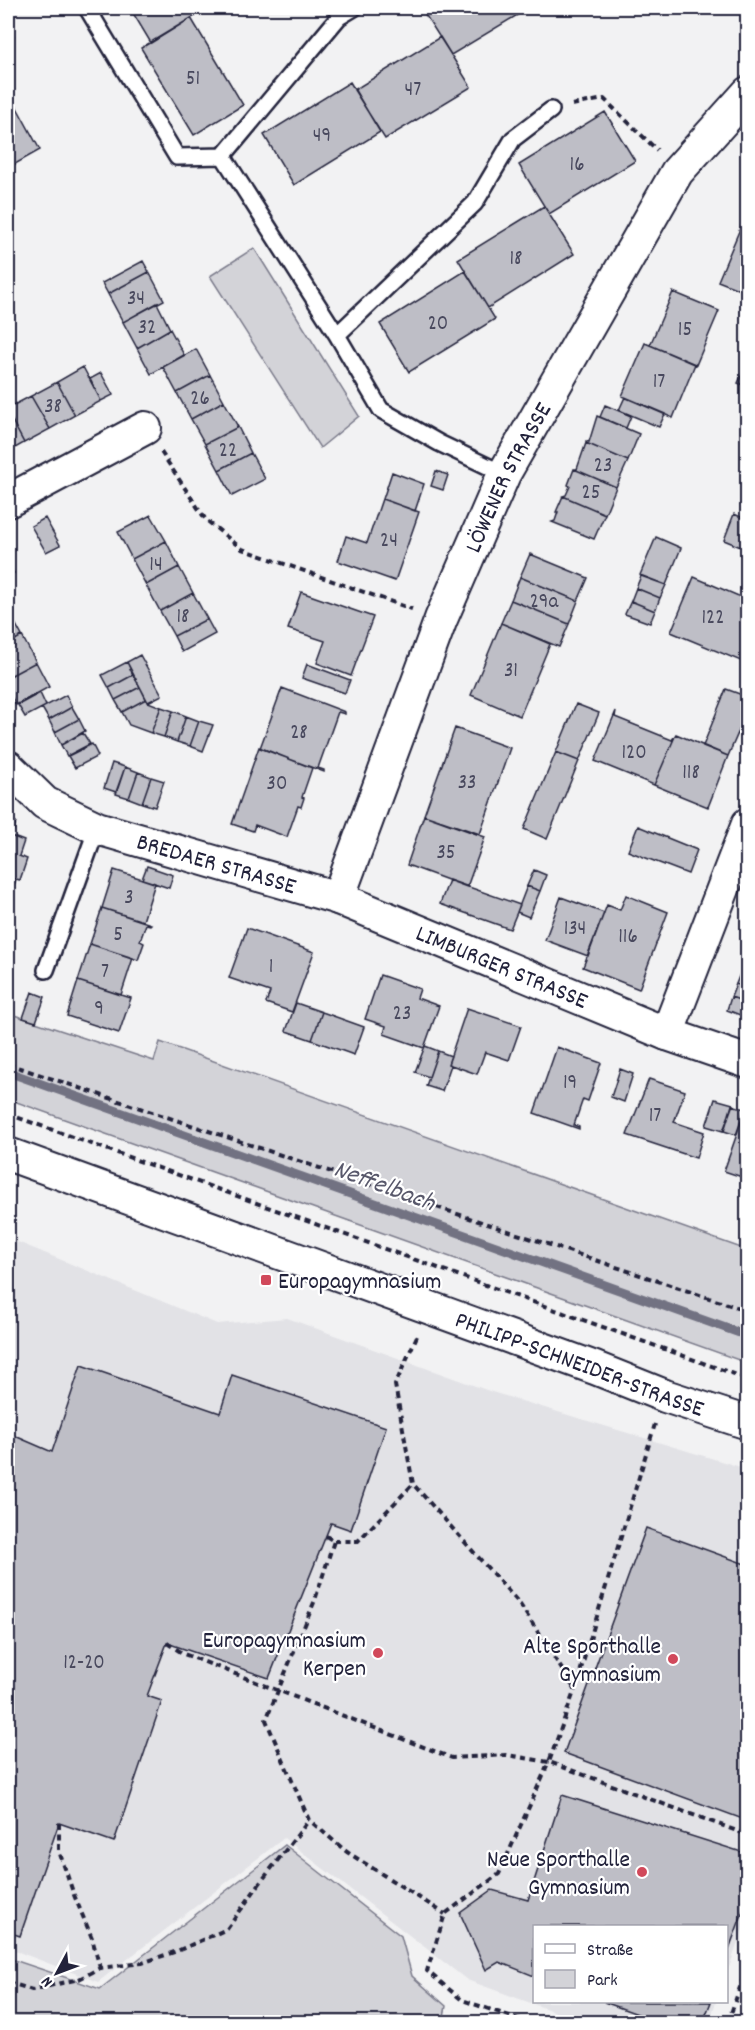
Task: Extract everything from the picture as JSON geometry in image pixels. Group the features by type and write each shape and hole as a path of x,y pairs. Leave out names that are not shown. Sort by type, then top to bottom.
{"street":[{"name":"LÖWENER STRASSE","path":"338,898 441,619 504,474 677,172 747,93"},
{"path":"8,501 145,428"},
{"name":"BREDAER STRASSE","path":"8,767 45,803 97,828 338,898"},
{"path":"668,1034 747,824"},
{"name":"LIMBURGER STRASSE","path":"338,898 668,1034 747,1062"},
{"name":"PHILIPP-SCHNEIDER-STRASSE","path":"8,1154 747,1423"}],"lane":[{"path":"87,8 177,157 223,156 339,17 354,8"},
{"path":"337,335 475,203 513,139 551,110"},
{"path":"223,156 337,335 381,410 439,443 504,474"},
{"path":"46,970 97,828"}],"path":[{"path":"551,110 604,99 677,172"},
{"path":"145,428 206,520 242,549 441,619"},
{"path":"8,1064 747,1311"},
{"path":"8,1114 747,1379"},
{"path":"428,1308 395,1385 413,1484 519,1603 575,1689"},
{"path":"527,2022 462,2000 428,1971 445,1914 499,1874 549,1762 575,1689 665,1395"},
{"path":"326,1536 334,1541 358,1541 413,1484"},
{"path":"334,1541 315,1600 266,1720 309,1820 347,1852 445,1914"},
{"path":"167,1643 184,1654 452,1758 507,1755 549,1762 747,1835"},
{"path":"8,1982 32,1990 79,1979 100,1968 142,1963 177,1951 227,1929 309,1820"},
{"path":"58,1822 59,1851 92,1938 100,1968"},
{"path":"741,2022 729,2020 747,1964"}],"shaded area":[{"name":"Europagymnasium Kerpen","path":"8,1238 217,1324 287,1318 492,1392 747,1469 748,1915 728,1970 728,1925 533,1925 533,2003 716,2003 709,2022 583,2022 467,1980 284,1838 98,1982 8,1948"}],"green space":[{"path":"254,248 359,416 320,448 210,276"},
{"path":"8,1013 154,1061 160,1042 747,1250 747,1363 8,1099"},
{"path":"285,1845 401,1936 412,1976 446,2006 443,2022 8,2022 8,1958 100,1989"}],"building":[{"path":"130,8 198,8 201,12 151,43"},
{"path":"421,8 529,8 451,55"},
{"path":"191,18 243,105 194,135 141,48"},
{"path":"8,25 14,37 8,41"},
{"path":"440,37 471,87 385,139 354,90"},
{"path":"350,82 380,132 294,185 264,135"},
{"path":"8,91 40,150 8,168"},
{"path":"605,112 635,161 549,214 519,165"},
{"path":"544,206 574,254 488,308 458,259"},
{"path":"748,213 748,293 718,281"},
{"path":"143,261 149,272 108,294 102,283"},
{"path":"465,271 495,319 409,372 380,324"},
{"path":"149,272 164,300 123,322 108,294"},
{"path":"673,292 719,311 696,365 650,345"},
{"path":"157,303 170,329 137,348 123,322"},
{"path":"170,329 184,355 151,374 137,348"},
{"path":"645,343 695,364 673,418 622,396"},
{"path":"196,349 210,375 177,393 163,367"},
{"path":"748,361 748,387 738,383"},
{"path":"83,367 101,401 75,415 57,382"},
{"path":"101,373 113,395 101,401 90,379"},
{"path":"210,375 224,401 191,419 177,393"},
{"path":"57,382 75,415 50,429 31,396"},
{"path":"31,396 50,429 24,443 8,413 8,408"},
{"path":"625,397 665,414 659,427 619,410"},
{"path":"224,401 238,427 205,444 191,419"},
{"path":"605,405 631,416 626,428 600,417"},
{"path":"8,413 24,443 8,452"},
{"path":"597,416 639,434 628,461 586,443 586,441 589,442"},
{"path":"238,427 251,453 219,470 205,444"},
{"path":"586,443 628,461 616,487 574,469 577,469"},
{"path":"251,453 265,479 232,496 219,470"},
{"path":"574,469 616,487 605,514 563,496 566,495 570,486 568,485"},
{"path":"436,471 448,475 443,490 431,486"},
{"path":"392,472 424,484 415,511 383,499"},
{"path":"563,496 605,514 594,539 552,522 555,521"},
{"path":"382,499 419,512 395,581 338,561 346,536 367,543"},
{"path":"734,514 748,520 748,550 724,540"},
{"path":"151,515 166,541 132,559 118,532"},
{"path":"45,518 60,545 46,552 31,526"},
{"path":"656,537 681,548 666,585 640,575"},
{"path":"166,541 179,567 146,585 132,559"},
{"path":"530,554 588,578 578,601 520,577"},
{"path":"8,562 14,573 8,577"},
{"path":"179,567 193,593 160,611 146,585"},
{"path":"641,576 666,585 660,598 636,588"},
{"path":"520,577 578,601 569,624 511,600"},
{"path":"694,577 748,600 748,664 671,632"},
{"path":"636,588 660,598 655,611 631,601"},
{"path":"301,592 373,617 351,676 317,663 325,641 288,629"},
{"path":"193,593 207,619 174,636 160,611"},
{"path":"511,600 569,624 559,647 501,623"},
{"path":"631,601 655,611 650,623 625,614"},
{"path":"8,610 22,636 8,644"},
{"path":"207,619 215,634 182,652 174,636"},
{"path":"501,623 550,644 520,716 471,695"},
{"path":"22,636 36,662 8,677 8,644"},
{"path":"140,655 162,695 148,702 127,662"},
{"path":"36,662 49,687 16,705 8,691 8,677"},
{"path":"127,662 133,675 109,688 102,675"},
{"path":"307,664 350,680 345,693 302,678"},
{"path":"133,675 140,687 115,700 109,688"},
{"path":"140,687 146,699 122,712 115,700"},
{"path":"282,688 345,712 345,714 338,712 318,768 324,772 260,748"},
{"path":"726,689 748,697 748,710 728,756 703,746"},
{"path":"40,693 46,706 25,717 18,705"},
{"path":"66,695 72,707 49,720 42,708"},
{"path":"146,699 161,707 151,733 129,725 122,712"},
{"path":"576,704 599,713 579,761 556,752"},
{"path":"72,707 79,719 55,732 49,720"},
{"path":"161,707 173,711 164,737 151,733"},
{"path":"173,711 186,716 177,742 164,737"},
{"path":"616,711 615,717 672,740 676,734 654,785 595,761"},
{"path":"186,716 199,721 190,746 177,742"},
{"path":"79,719 85,731 61,745 55,732"},
{"path":"199,721 213,725 203,751 190,746"},
{"path":"455,728 510,748 480,834 424,815"},
{"path":"83,733 90,744 67,756 61,745"},
{"path":"676,734 728,756 708,807 654,785"},
{"path":"92,744 98,756 75,768 68,756"},
{"path":"259,747 312,768 301,807 298,806 287,837 255,825 253,831 232,824"},
{"path":"556,752 579,761 547,839 524,829"},
{"path":"112,763 125,767 116,792 104,788"},
{"path":"125,767 138,772 129,798 116,794"},
{"path":"138,772 151,777 142,803 129,798"},
{"path":"151,777 164,781 155,807 142,803"},
{"path":"424,815 485,837 467,887 407,865"},
{"path":"8,819 16,822 12,836 8,835"},
{"path":"638,826 697,850 688,874 628,851"},
{"path":"8,835 24,841 19,856 27,859 20,880 8,877"},
{"path":"147,866 173,875 169,888 142,879"},
{"path":"114,870 155,883 143,921 102,908"},
{"path":"534,870 546,875 540,891 527,886"},
{"path":"8,877 16,879 8,905"},
{"path":"449,880 520,905 510,929 440,904"},
{"path":"527,886 540,891 529,917 517,912"},
{"path":"626,895 668,912 639,989 583,967 607,905 620,910"},
{"path":"561,897 604,913 588,956 545,940"},
{"path":"102,908 151,924 146,924 140,941 144,943 138,960 90,944"},
{"path":"8,917 13,919 8,934"},
{"path":"247,928 314,952 292,1012 266,1003 270,992 229,978"},
{"path":"90,944 133,958 121,995 78,981"},
{"path":"748,959 748,974 741,971"},
{"path":"741,971 748,974 748,988 736,984"},
{"path":"380,975 420,989 417,998 439,1006 424,1048 384,1034 386,1026 365,1019"},
{"path":"78,981 131,998 119,1033 67,1016"},
{"path":"736,984 748,988 748,1003 731,997"},
{"path":"32,992 45,997 36,1022 23,1018"},
{"path":"731,997 748,1003 748,1018 727,1010"},
{"path":"296,1003 322,1012 312,1040 286,1031"},
{"path":"467,1008 521,1026 509,1060 485,1052 477,1074 448,1064"},
{"path":"322,1012 364,1027 354,1055 312,1040"},
{"path":"425,1046 438,1051 429,1077 415,1072"},
{"path":"557,1047 601,1063 588,1101 583,1099 574,1125 579,1129 534,1113"},
{"path":"438,1051 451,1056 448,1064 451,1065 442,1091 426,1086"},
{"path":"620,1069 633,1074 624,1102 611,1097"},
{"path":"649,1079 685,1091 674,1122 704,1132 696,1158 627,1135"},
{"path":"715,1099 733,1104 723,1131 706,1126"},
{"path":"732,1105 745,1109 736,1135 724,1131"},
{"path":"745,1111 748,1112 748,1179 724,1171"},
{"path":"81,1365 220,1413 232,1375 386,1427 351,1530 331,1523 269,1678 167,1643 147,1696 162,1701 114,1842 59,1823 20,1936 8,1932 8,1433 52,1452"},
{"name":"Alte Sporthalle Gymnasium","path":"646,1528 748,1565 748,1821 564,1753"},
{"name":"Neue Sporthalle Gymnasium","path":"562,1795 748,1854 748,1898 728,1952 728,1925 533,1925 533,1976 499,1962 486,1970 460,1913 492,1890 528,1900"},
{"path":"607,2003 711,2003 703,2022 660,2022"}],"waterway":[{"name":"Neffelbach","path":"8,1072 748,1336"}],"place":[{"name":"Europagymnasium","path":"266,1280"},
{"name":"Europagymnasium Kerpen","path":"378,1653"},
{"name":"Alte Sporthalle Gymnasium","path":"673,1659"},
{"name":"Neue Sporthalle Gymnasium","path":"642,1872"}]}
